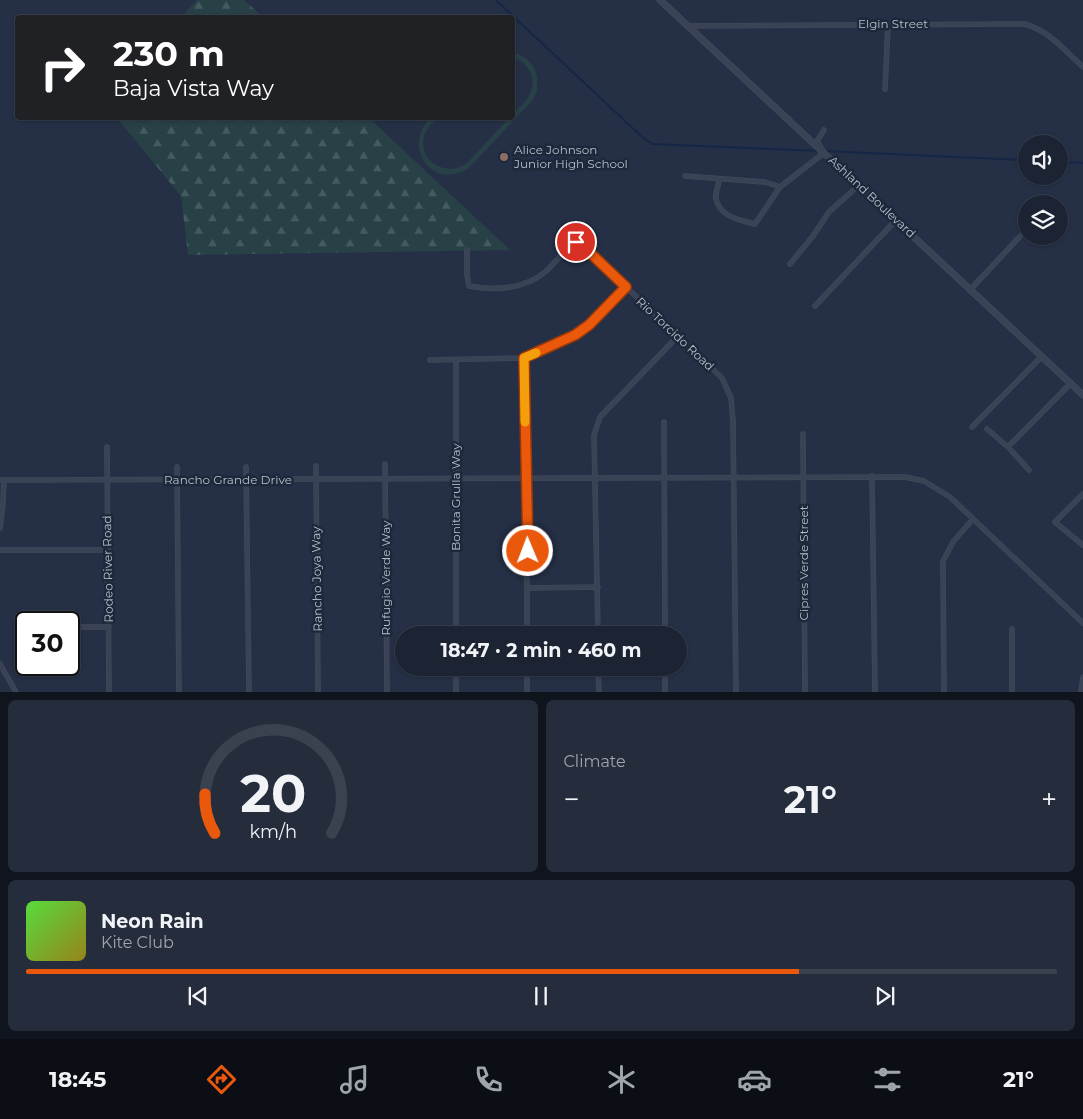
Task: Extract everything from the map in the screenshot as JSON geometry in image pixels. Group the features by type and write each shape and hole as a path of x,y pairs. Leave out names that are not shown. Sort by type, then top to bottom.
{"street":[{"name":"Ashland Boulevard","path":"660,0 1083,395"},
{"name":"Elgin Street","path":"688,26 1024,24 1033,26 1048,35 1083,67"},
{"path":"885,89 888,25"},
{"path":"720,179 716,199 725,214 735,219 755,224 780,187 823,152 817,140 824,130"},
{"path":"685,176 766,182 780,187"},
{"path":"790,264 813,236 829,212 859,186"},
{"path":"815,306 896,220"},
{"path":"970,290 1018,239"},
{"name":"Rio Torcido Road","path":"467,250 469,286 503,288 529,282 547,270 567,248 576,242 585,248 722,378 731,398 734,477 736,692"},
{"path":"430,360 524,358 575,335 589,325 626,287"},
{"path":"598,626 594,435 600,417 678,336"},
{"path":"972,427 1042,356"},
{"path":"524,358 527,478 527,626"},
{"name":"Bonita Grulla Way","path":"456,360 456,626"},
{"path":"1008,446 1071,383"},
{"path":"664,422 665,626"},
{"path":"987,429 1008,446 1029,470"},
{"name":"Cipres Verde Street","path":"803,434 805,692"},
{"name":"Rodeo River Road","path":"107,446 109,692"},
{"name":"Rufugio Verde Way","path":"386,464 387,692"},
{"path":"177,466 179,692"},
{"name":"Rancho Joya Way","path":"316,466 318,692"},
{"path":"246,467 248,692"},
{"path":"872,476 875,692"},
{"name":"Rancho Grande Drive","path":"2,480 905,477 924,481 950,497 1083,623"},
{"path":"0,528 3,504 2,480"},
{"path":"1083,494 1055,522 1083,545"},
{"path":"944,692 943,562 953,542 973,519"},
{"path":"0,550 108,550"},
{"path":"528,588 598,587"},
{"path":"80,627 109,627"},
{"path":"1012,630 1012,692"},
{"path":"0,664 16,692"},
{"path":"456,676 456,692"},
{"path":"527,676 527,692"},
{"path":"598,676 598,692"},
{"path":"665,676 665,692"},
{"path":"1081,692 1083,677"}],"green space":[{"path":"197,0 244,0 261,15 183,15"},
{"path":"515,53 526,58 533,66 537,76 537,91 532,101 515,119 515,112 529,96 533,84 530,72 524,63 515,58"},
{"path":"119,120 371,120 510,250 188,255 181,196"},
{"path":"429,120 436,120 425,133 423,143 429,159 436,165 452,169 469,161 507,120 514,120 469,168 456,174 444,174 434,170 420,154 419,142 422,130"}],"waterway":[{"path":"496,0 512,15"},
{"path":"515,18 641,136 652,144 819,151"},
{"path":"824,151 1018,160"},
{"path":"1068,162 1083,163"}],"slow traffic":[{"path":"525,422 524,358 536,353"}],"place":[{"name":"Alice Johnson Junior High School","path":"504,157"}],"route":[{"path":"528,551 524,358 575,335 589,325 626,287 585,248 576,242"}]}
